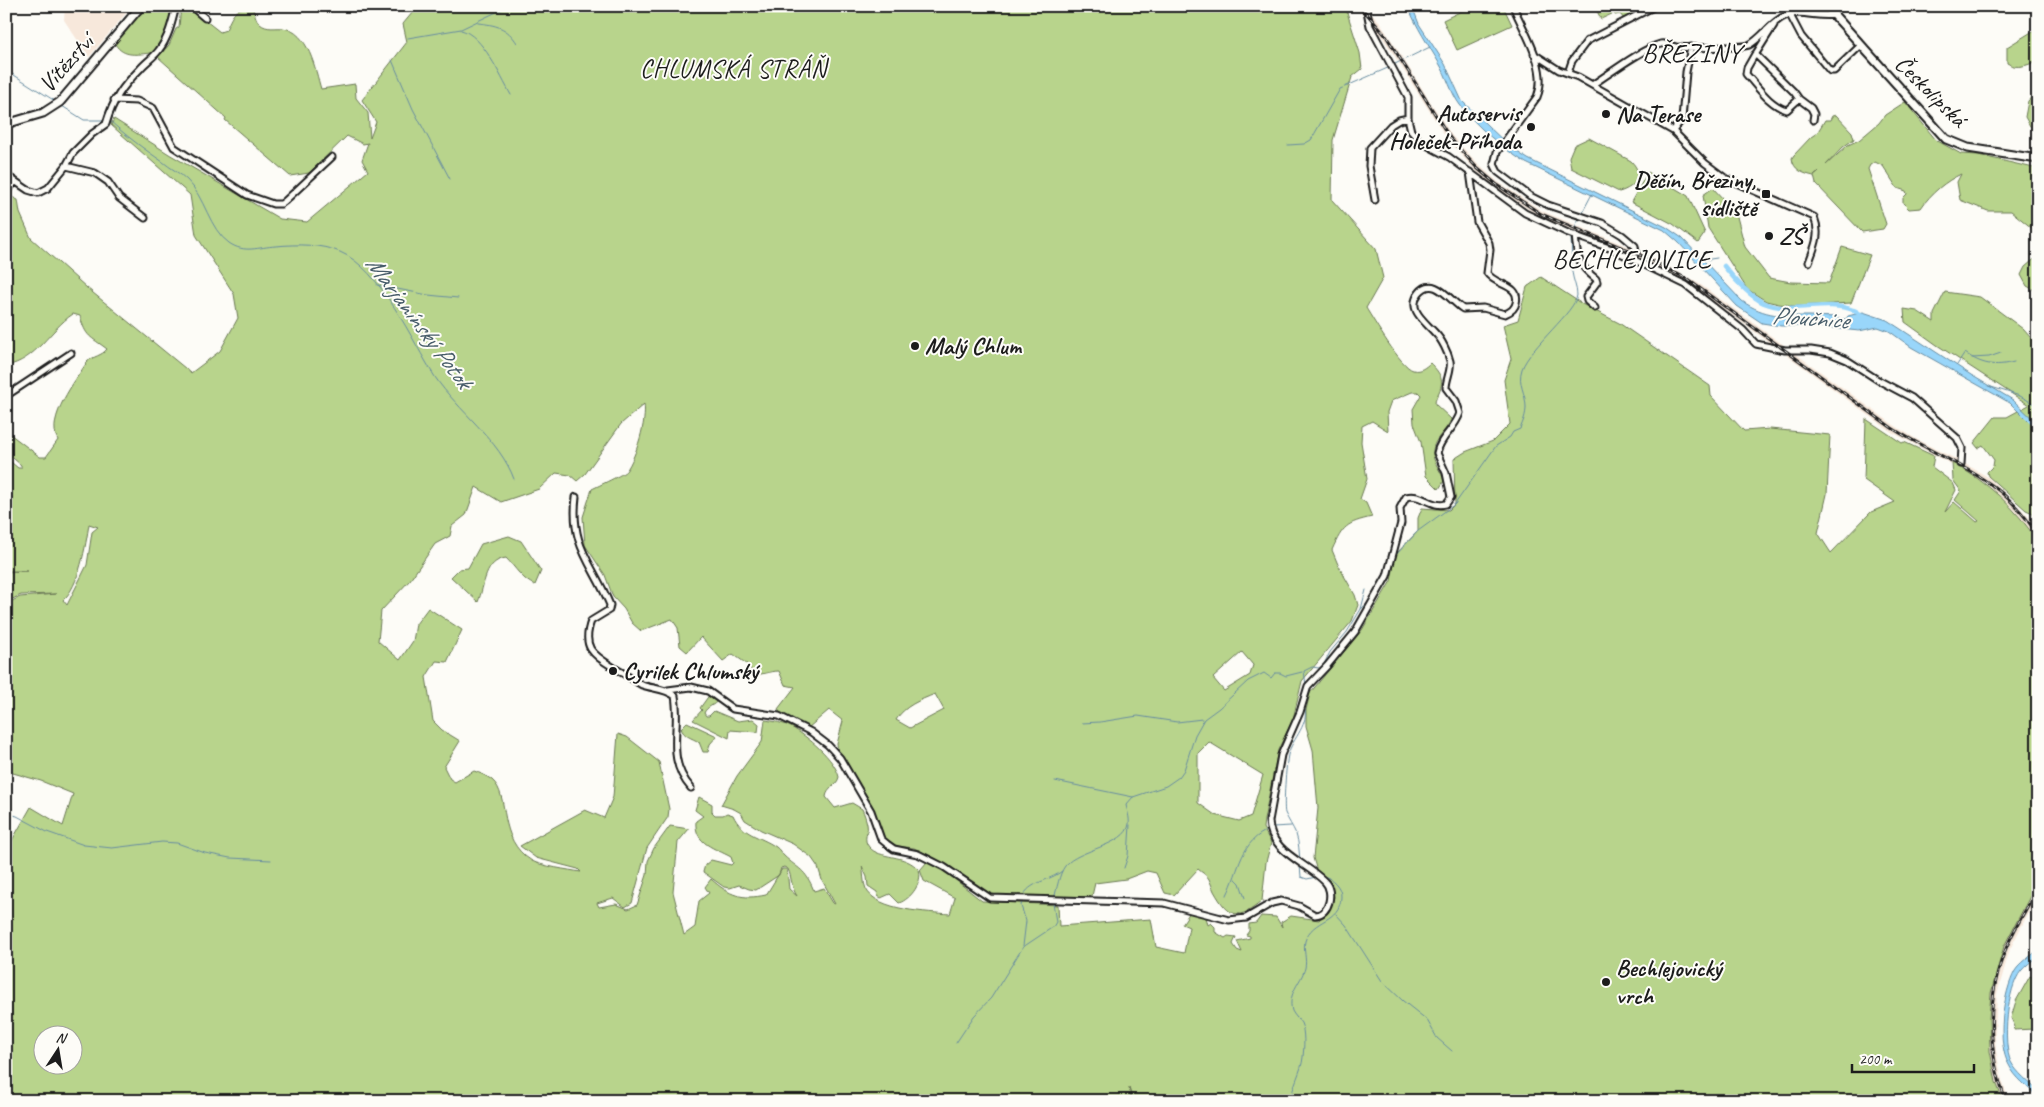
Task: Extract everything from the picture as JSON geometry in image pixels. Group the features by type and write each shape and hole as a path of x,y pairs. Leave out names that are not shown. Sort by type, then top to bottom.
{"main road":[{"name":"Vítězství","path":"6,124 44,113 60,102 141,6"},
{"name":"Českolipská","path":"1826,6 1946,139 1968,148 2036,159"}],"street":[{"path":"6,174 28,190 38,193 48,188 66,166 73,153 92,134 106,124 114,100 139,69 159,50 169,34 176,6"},
{"path":"191,6 205,18"},
{"path":"1366,6 1370,26 1408,97 1408,118 1411,131 1421,142 1449,157 1502,198 1525,213 1633,259 1695,292 1743,330 1756,344 1785,350 1820,350 1847,360 1912,398 1957,438 1962,448 1961,464"},
{"path":"1513,6 1534,54 1538,68 1539,89 1537,97 1497,152 1494,164 1502,176 1539,201 1580,215 1614,230 1629,240 1636,249 1633,259"},
{"path":"1568,74 1572,61 1587,41 1655,6"},
{"path":"1592,85 1647,50 1662,44 1675,47 1748,45 1776,21 1795,13 1826,17 1834,16"},
{"path":"1790,15 1801,36 1830,71 1834,71 1844,63 1861,45"},
{"path":"1776,21 1746,68 1746,74 1781,109 1787,110 1799,100"},
{"path":"1673,130 1682,119 1686,72 1691,47"},
{"path":"1534,54 1673,130 1706,163 1725,178 1814,217 1818,226 1818,236 1809,262"},
{"path":"1755,55 1794,92 1799,100 1811,108 1814,114 1813,120"},
{"path":"1538,68 1547,62"},
{"path":"114,100 137,101 153,108 174,147 247,195 273,204 281,204 332,157"},
{"path":"1375,200 1369,166 1370,148 1391,125 1399,120 1408,118"},
{"path":"66,166 95,173 108,182 119,198 145,218"},
{"path":"576,497 574,522 577,537 610,605 610,610 591,621 587,638 589,649 596,657 644,685 668,690 691,687 708,691 733,709 779,716 791,720 811,732 828,745 840,758 871,812 881,839 894,849 918,854 944,867 990,898 1164,903 1229,920 1246,918 1272,903 1281,901 1319,915 1328,906 1330,896 1325,882 1288,853 1270,831 1269,821 1281,755 1300,712 1308,686 1355,632 1387,576 1401,523 1400,508 1403,500 1410,496 1418,496 1440,506 1446,504 1451,497 1446,473 1437,453 1442,439 1456,424 1460,413 1456,402 1446,388 1451,363 1438,335 1417,315 1415,309 1416,297 1426,287 1433,286 1440,288 1463,309 1483,308 1505,314 1514,309 1516,304 1517,297 1515,292 1495,281 1487,273 1489,243 1477,222 1470,172"},
{"path":"6,192 15,182"},
{"path":"1575,235 1576,248 1582,268 1596,279 1597,282 1586,297 1595,308"},
{"path":"6,396 72,353"},
{"path":"678,688 675,696 678,711 676,758 678,770 691,788"},
{"path":"668,690 675,696"}],"shaded area":[{"path":"65,6 132,6 89,57 64,20"},
{"path":"1356,6 1365,6 1380,22 1452,136 1498,182 1542,211 1648,255 1701,285 1894,425 1916,439 1988,477 2026,514 2038,530 2038,542 2015,511 1984,482 1890,431 1698,290 1645,260 1539,216 1495,187 1475,170 1448,140 1383,38"},
{"path":"2038,881 2038,894 2010,949 1997,994 1996,1050 2002,1080 2009,1101 2003,1101 1996,1082 1990,1051 1989,1018 1991,993 2004,946"}],"green space":[{"path":"146,6 174,6 167,32 152,53 131,54 122,51 115,44"},
{"path":"181,6 187,6 220,32 226,30 232,17 238,10 251,6 257,20 263,26 283,28 299,36 310,53 321,89 355,84 356,98 368,113 370,138 376,122 362,100 407,42 403,24 418,6 1345,6 1360,53 1362,69 1352,77 1333,140 1332,200 1376,249 1383,278 1366,308 1388,343 1408,367 1418,370 1425,368 1430,363 1436,369 1441,379 1441,387 1435,404 1451,419 1434,444 1433,449 1436,465 1444,481 1439,489 1426,476 1421,442 1414,424 1413,409 1421,395 1418,392 1412,392 1391,401 1387,412 1388,431 1372,421 1362,426 1361,442 1367,479 1360,499 1366,503 1372,517 1356,521 1346,527 1332,550 1339,567 1355,595 1358,605 1352,621 1302,681 1293,719 1278,750 1263,828 1271,843 1266,862 1262,901 1247,912 1235,914 1219,900 1208,878 1198,869 1174,895 1165,893 1156,873 1147,871 1126,879 1095,883 1092,896 1068,898 999,896 984,891 935,858 914,848 897,846 884,839 874,813 838,752 837,744 843,721 829,710 808,728 781,715 778,709 795,687 785,685 779,671 754,674 748,665 733,654 723,661 701,637 687,652 680,646 678,628 672,619 641,631 632,623 624,609 613,597 605,575 585,545 583,517 592,489 624,473 630,465 642,429 644,404 621,424 585,474 577,481 570,475 556,473 539,489 501,502 476,487 466,515 452,526 450,536 435,544 410,580 381,611 378,641 400,660 413,641 416,624 428,608 462,630 447,662 436,661 426,677 433,721 442,730 460,741 444,767 450,779 455,782 474,771 492,780 498,787 513,841 521,852 536,863 581,872 578,869 536,858 520,846 585,810 604,818 613,797 618,734 627,737 659,762 669,809 668,817 647,848 632,903 625,907 613,898 597,903 599,907 616,904 628,909 637,905 647,875 648,861 654,848 670,826 689,829 678,842 673,892 684,935 695,927 699,901 709,893 705,887 711,879 730,893 750,897 766,895 778,876 756,890 739,885 730,888 724,887 703,872 705,865 711,860 731,865 733,863 731,857 712,848 698,835 696,821 703,816 695,810 699,797 712,804 712,812 715,815 727,813 733,815 746,831 777,848 805,874 814,891 824,888 835,904 822,880 818,867 811,857 793,844 761,830 745,820 741,813 721,805 737,776 762,742 765,720 782,723 791,727 812,742 832,763 839,777 828,791 826,797 835,808 852,803 862,809 867,824 866,841 869,847 879,854 907,861 919,870 918,885 915,890 908,898 899,903 890,894 881,898 877,892 868,886 867,877 862,866 866,889 881,902 892,906 917,911 950,914 955,898 924,881 920,870 927,862 943,870 982,901 1058,905 1059,926 1151,919 1156,947 1184,953 1189,927 1182,924 1190,912 1206,917 1208,925 1211,923 1215,927 1215,932 1225,938 1228,936 1236,937 1233,944 1237,950 1242,952 1237,941 1250,938 1250,936 1246,935 1249,931 1249,924 1256,923 1261,916 1276,917 1282,927 1281,922 1291,916 1319,920 1329,910 1334,897 1329,882 1317,871 1313,858 1318,808 1313,750 1306,726 1306,710 1310,693 1362,630 1391,581 1396,554 1418,531 1418,518 1422,508 1449,510 1455,504 1454,459 1465,452 1493,441 1510,424 1504,380 1511,359 1503,325 1518,320 1527,287 1541,277 1582,304 1619,323 1710,386 1711,396 1744,431 1770,429 1830,435 1827,494 1818,533 1831,553 1871,512 1895,502 1864,480 1866,419 1902,443 1904,442 1934,456 1932,467 1953,483 1956,490 1945,512 1954,502 1977,522 1979,521 1955,500 1961,491 1953,480 1952,463 1989,487 2011,507 2038,542 2038,881 2004,946 1991,993 1989,1018 1990,1051 1996,1082 2003,1101 1133,1101 1129,1088 1132,1101 6,1101 6,851 31,807 63,826 73,794 41,781 6,771 6,604 20,597 56,594 21,595 6,602 6,572 28,571 6,571 6,458 18,468 21,468 21,465 6,452 6,431 40,457 46,457 58,440 55,431 56,421 70,389 87,362 107,349 87,333 80,316 73,314 26,358 6,366 6,198 12,197 18,200 20,213 31,238 87,288 191,373 220,351 238,318 234,294 196,235 190,195 111,125 114,119 169,154 280,219 307,222 368,171 362,160 368,143 363,144 347,136 309,173 290,176 225,120 226,118 158,57 169,45 176,29 179,27","holes":["89,524 98,527 92,532 87,565 67,605 63,600 69,594 77,576 84,553","1242,652 1253,665 1250,675 1224,691 1213,678","935,694 944,710 910,728 896,720 908,707","1209,742 1263,775 1251,816 1239,821 1215,815 1198,803 1198,753","781,868 788,869 797,896 789,889 787,869 782,869 780,873"]},
{"path":"1472,6 1503,6 1512,25 1457,50 1443,20"},
{"path":"1589,6 1629,6 1633,14 1624,19 1620,14 1615,15 1614,13 1601,19 1595,7 1591,8"},
{"path":"2038,28 2038,61 2018,66 2007,63 2007,47"},
{"path":"2038,92 2038,130 2030,126 2025,117 2028,101"},
{"path":"1905,102 1936,140 1961,154 1978,155 2038,169 2038,233 2011,211 1988,211 1960,200 1957,182 1961,174 1939,188 1921,208 1909,209 1903,203 1903,198 1907,194 1906,191 1897,188 1883,166 1875,162 1868,169 1886,224 1883,229 1862,232 1816,184 1814,176 1803,173 1794,166 1792,158 1817,133 1825,120 1830,120 1832,116 1836,115 1852,132 1854,139 1843,147 1826,165 1848,145 1859,140 1879,123 1885,115"},
{"path":"1589,138 1631,161 1635,166 1638,176 1634,184 1619,192 1571,168 1569,157 1574,145"},
{"path":"1648,172 1688,196 1705,233 1698,243 1673,224 1631,202"},
{"path":"1713,188 1736,213 1745,247 1769,278 1791,282 1829,283 1842,247 1870,255 1851,303 1796,306 1779,304 1766,301 1747,289 1708,228 1703,195"},
{"path":"2038,256 2038,292 2027,286 2021,275 2025,267"},
{"path":"1945,292 1980,297 2023,329 2038,346 2038,530 2033,523 2033,513 2026,510 1988,476 1987,472 1993,466 1994,460 1983,445 1978,448 1974,443 1995,417 2007,417 2029,405 1905,322 1904,309 1917,311 1934,322 1934,314"},
{"path":"509,536 521,541 541,571 535,585 523,577 506,558 499,560 493,564 486,575 478,602 451,577 459,569 468,568 481,544"},
{"path":"710,694 718,700 705,711 706,716 709,716 714,711 738,721 753,719 759,724 758,732 730,730 729,738 693,720 702,710 700,708"},
{"path":"687,722 717,736 710,744 708,752 703,752 699,742 682,731 681,728"},
{"path":"2030,976 2038,980 2038,1005 2034,1029 2014,1030 2015,1027 2011,1018 2016,1001"}],"water":[{"name":"Ploučnice","path":"1408,6 1412,6 1419,24 1445,64 1462,101 1511,148 1528,159 1666,227 1682,238 1742,301 1750,306 1767,313 1783,315 1846,319 1848,316 1863,312 1887,320 2013,400 2038,424 2038,431 2010,403 1911,347 1889,331 1878,327 1859,331 1762,323 1737,306 1678,242 1664,230 1526,163 1490,137 1457,100"},
{"path":"2038,950 2038,956 2023,969 2016,979 2012,990 2007,1016 2007,1042 2011,1062 2020,1074 2038,1091 2038,1097 2012,1070 2005,1056 2002,1031 2004,1005 2015,971"}],"waterway":[{"path":"408,38 461,29 509,6"},
{"path":"478,23 505,30 517,43"},
{"path":"461,30 469,33 484,48 511,95"},
{"path":"1393,65 1430,47"},
{"path":"392,60 413,109 450,179"},
{"path":"1288,145 1304,144 1311,140 1340,89 1390,67"},
{"name":"Marjanínský Potok","path":"6,70 55,101"},
{"name":"Marjanínský Potok","path":"62,106 84,120 104,120"},
{"name":"Marjanínský Potok","path":"109,120 135,142 187,180 198,195 217,230 229,243 246,249 292,245 317,246 333,249 355,261 382,290 406,326 435,377 489,438 499,451 514,479"},
{"path":"1581,215 1592,194"},
{"path":"1575,227 1579,218"},
{"path":"1395,556 1418,531 1455,504 1496,446 1510,437 1513,432 1520,429 1526,407 1521,384 1522,369 1534,350 1575,302 1577,295 1572,272 1571,238"},
{"path":"1704,260 1717,258"},
{"name":"Ploučnice","path":"1724,266 1737,282 1764,303 1786,308 1842,307 1854,310 1863,316"},
{"path":"377,285 428,295 458,298"},
{"path":"1957,365 1965,353 1989,364 2014,362"},
{"path":"1972,358 1989,357 2001,353"},
{"path":"1988,386 2020,396 2038,406"},
{"path":"1377,589 1388,565"},
{"path":"1361,609 1366,590"},
{"path":"1306,685 1304,671 1312,667 1319,668 1323,666 1330,652 1347,632 1361,609 1370,601"},
{"path":"1054,899 1063,869 1071,860 1111,842 1126,831 1129,824 1126,805 1133,797 1166,786 1179,777 1184,770 1195,735 1204,719 1248,681 1264,673 1271,678 1275,673 1286,676 1302,672"},
{"path":"1302,699 1304,689"},
{"path":"1300,861 1296,834 1284,809 1288,755 1303,725 1305,718 1304,705"},
{"path":"1082,723 1138,716 1177,722 1202,719"},
{"path":"1055,781 1133,797"},
{"path":"6,813 17,816 47,832 84,845 112,848 162,842 177,843 205,853 230,858 271,860"},
{"path":"1124,868 1128,856 1130,825"},
{"path":"1273,827 1291,826"},
{"path":"1227,895 1247,848 1260,834 1270,829"},
{"path":"1300,865 1301,877 1307,879 1316,877"},
{"path":"1023,897 1034,885 1062,871"},
{"path":"1291,1101 1302,1062 1304,1044 1301,1023 1292,1011 1291,999 1305,968 1305,941 1313,928 1336,912 1341,897 1340,890 1335,883 1323,876"},
{"path":"1236,879 1240,883 1245,898"},
{"path":"1022,901 1021,906 1026,921 1023,946"},
{"path":"956,1043 974,1016 991,998 1023,947 1053,927 1056,922 1053,903"},
{"path":"1336,914 1346,925 1382,981 1427,1020 1437,1038 1452,1051"}],"railway":[{"path":"1360,6 1386,36 1450,138 1477,168 1496,184 1541,214 1647,258 1687,279 1892,428 1990,484 2023,515 2038,536"},
{"path":"2006,1101 1995,1063 1992,1043 1992,1004 1995,984 2007,946 2038,888"}],"place":[{"name":"Na Terase","path":"1606,114"},
{"name":"Autoservis Holeček-Příhoda","path":"1531,127"},
{"name":"Děčín, Březiny, sídliště","path":"1766,194"},
{"name":"ZŠ","path":"1769,236"},
{"name":"Malý Chlum","path":"915,346"},
{"name":"Cyrilek Chlumský","path":"613,671"},
{"name":"Bechlejovický vrch","path":"1606,982"}],"district":[{"name":"BŘEZINY","path":"1692,53"},
{"name":"CHLUMSKÁ STRÁŇ","path":"733,69"},
{"name":"BECHLEJOVICE","path":"1632,259"}]}
